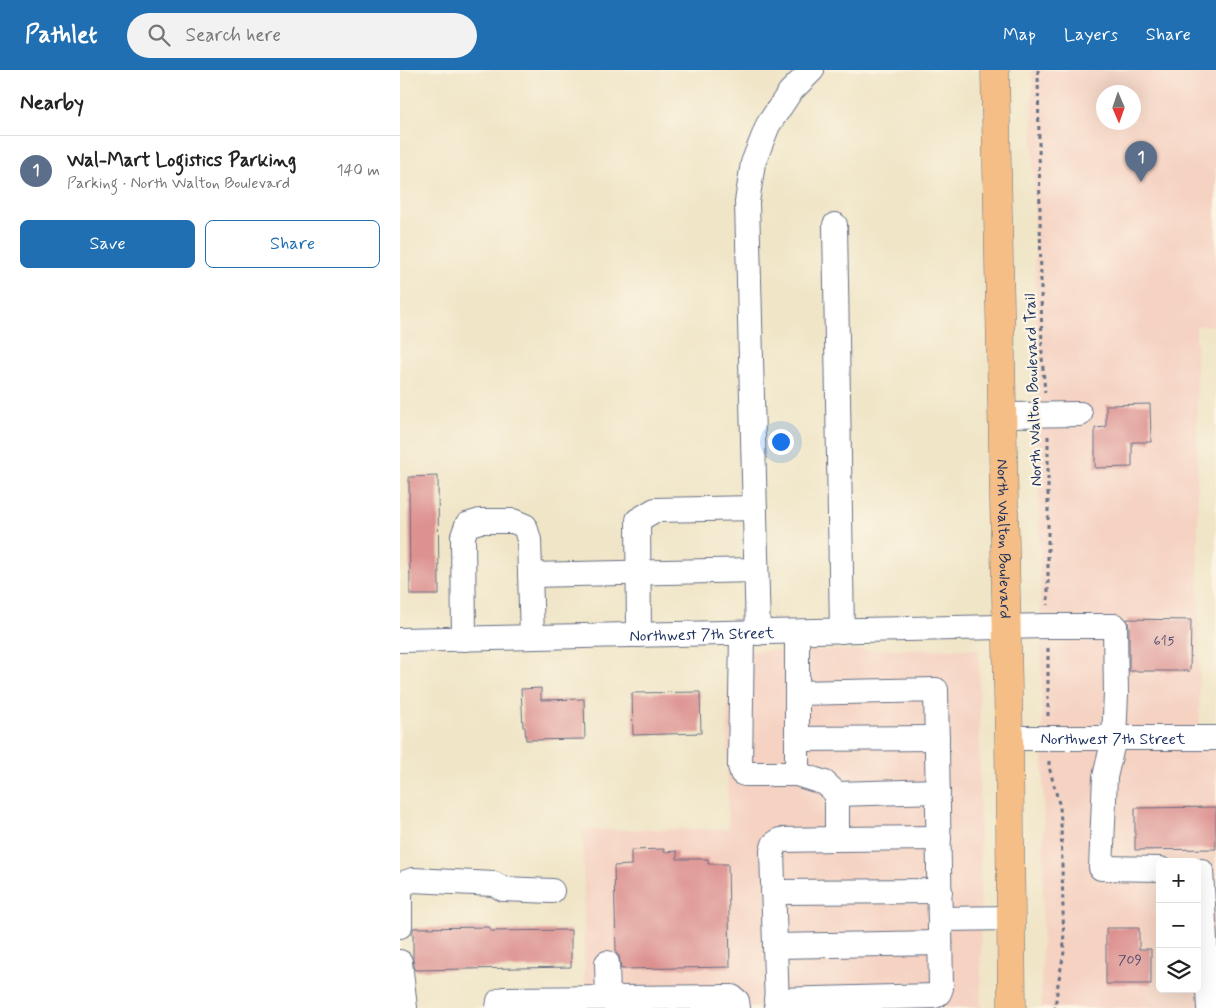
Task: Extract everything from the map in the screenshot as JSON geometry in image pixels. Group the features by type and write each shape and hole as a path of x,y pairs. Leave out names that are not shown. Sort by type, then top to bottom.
{"main road":[{"name":"North Walton Boulevard","path":"995,70 1012,1008"}],"street":[{"path":"812,70 790,92 768,125 753,163 747,202 756,570 740,766 742,773 745,774 797,774 825,783 837,794 938,791"},
{"path":"835,225 842,631"},
{"path":"1001,415 1080,414"},
{"path":"639,635 638,520 656,510 755,508"},
{"path":"464,639 463,536 467,526 480,521 513,521 525,526 529,540 532,637"},
{"path":"530,575 756,570"},
{"name":"Northwest 7th Street","path":"400,640 1115,626 1116,694 1114,738"},
{"path":"797,632 797,774"},
{"path":"797,693 936,690 939,838 940,891 941,988 935,996 777,1004 772,851 774,844 780,840 939,838"},
{"path":"797,739 937,738"},
{"name":"Northwest 7th Street","path":"1008,738 1216,738"},
{"path":"1114,738 1105,777 1101,868 1156,870"},
{"path":"837,794 837,839"},
{"path":"1205,871 1211,1001"},
{"path":"400,926 400,892 404,883 413,880 494,884 503,889 552,890"},
{"path":"773,892 940,891"},
{"path":"940,919 1011,918"},
{"path":"775,946 940,944"},
{"path":"400,962 405,1008"},
{"path":"607,963 608,998"},
{"path":"498,1008 499,1001 504,999 732,997 738,1001 738,1008"}],"path":[{"name":"North Walton Boulevard Trail","path":"1038,70 1042,357 1048,414 1048,709"},
{"path":"1049,767 1060,807 1062,840 1064,952 1055,1008"}],"shaded area":[{"path":"1032,70 1216,70 1216,325 1196,326 1200,748 1216,748 1216,1008 1041,1008 1044,826"},
{"path":"979,649 981,1008 585,1008 583,830 728,829 727,651"}],"building":[{"path":"1150,404 1151,442 1132,442 1132,467 1095,468 1095,428 1106,427 1106,405"},
{"path":"438,476 439,595 410,595 409,477"},
{"path":"1127,619 1191,620 1190,671 1129,671 1129,626"},
{"path":"541,688 541,700 584,699 585,739 526,740 525,727 523,727 521,689"},
{"path":"700,692 701,733 633,735 632,693"},
{"path":"1216,807 1216,849 1135,850 1135,808"},
{"path":"664,849 664,852 677,851 677,859 708,859 708,864 728,864 730,967 621,969 619,956 616,953 614,866 631,865 631,850"},
{"path":"490,927 490,931 571,930 571,967 415,970 413,960 413,928"},
{"path":"1106,928 1139,928 1139,949 1151,949 1151,984 1106,984"}],"place":[{"name":"Wal-Mart Logistics Parking","path":"1141,182"}]}
